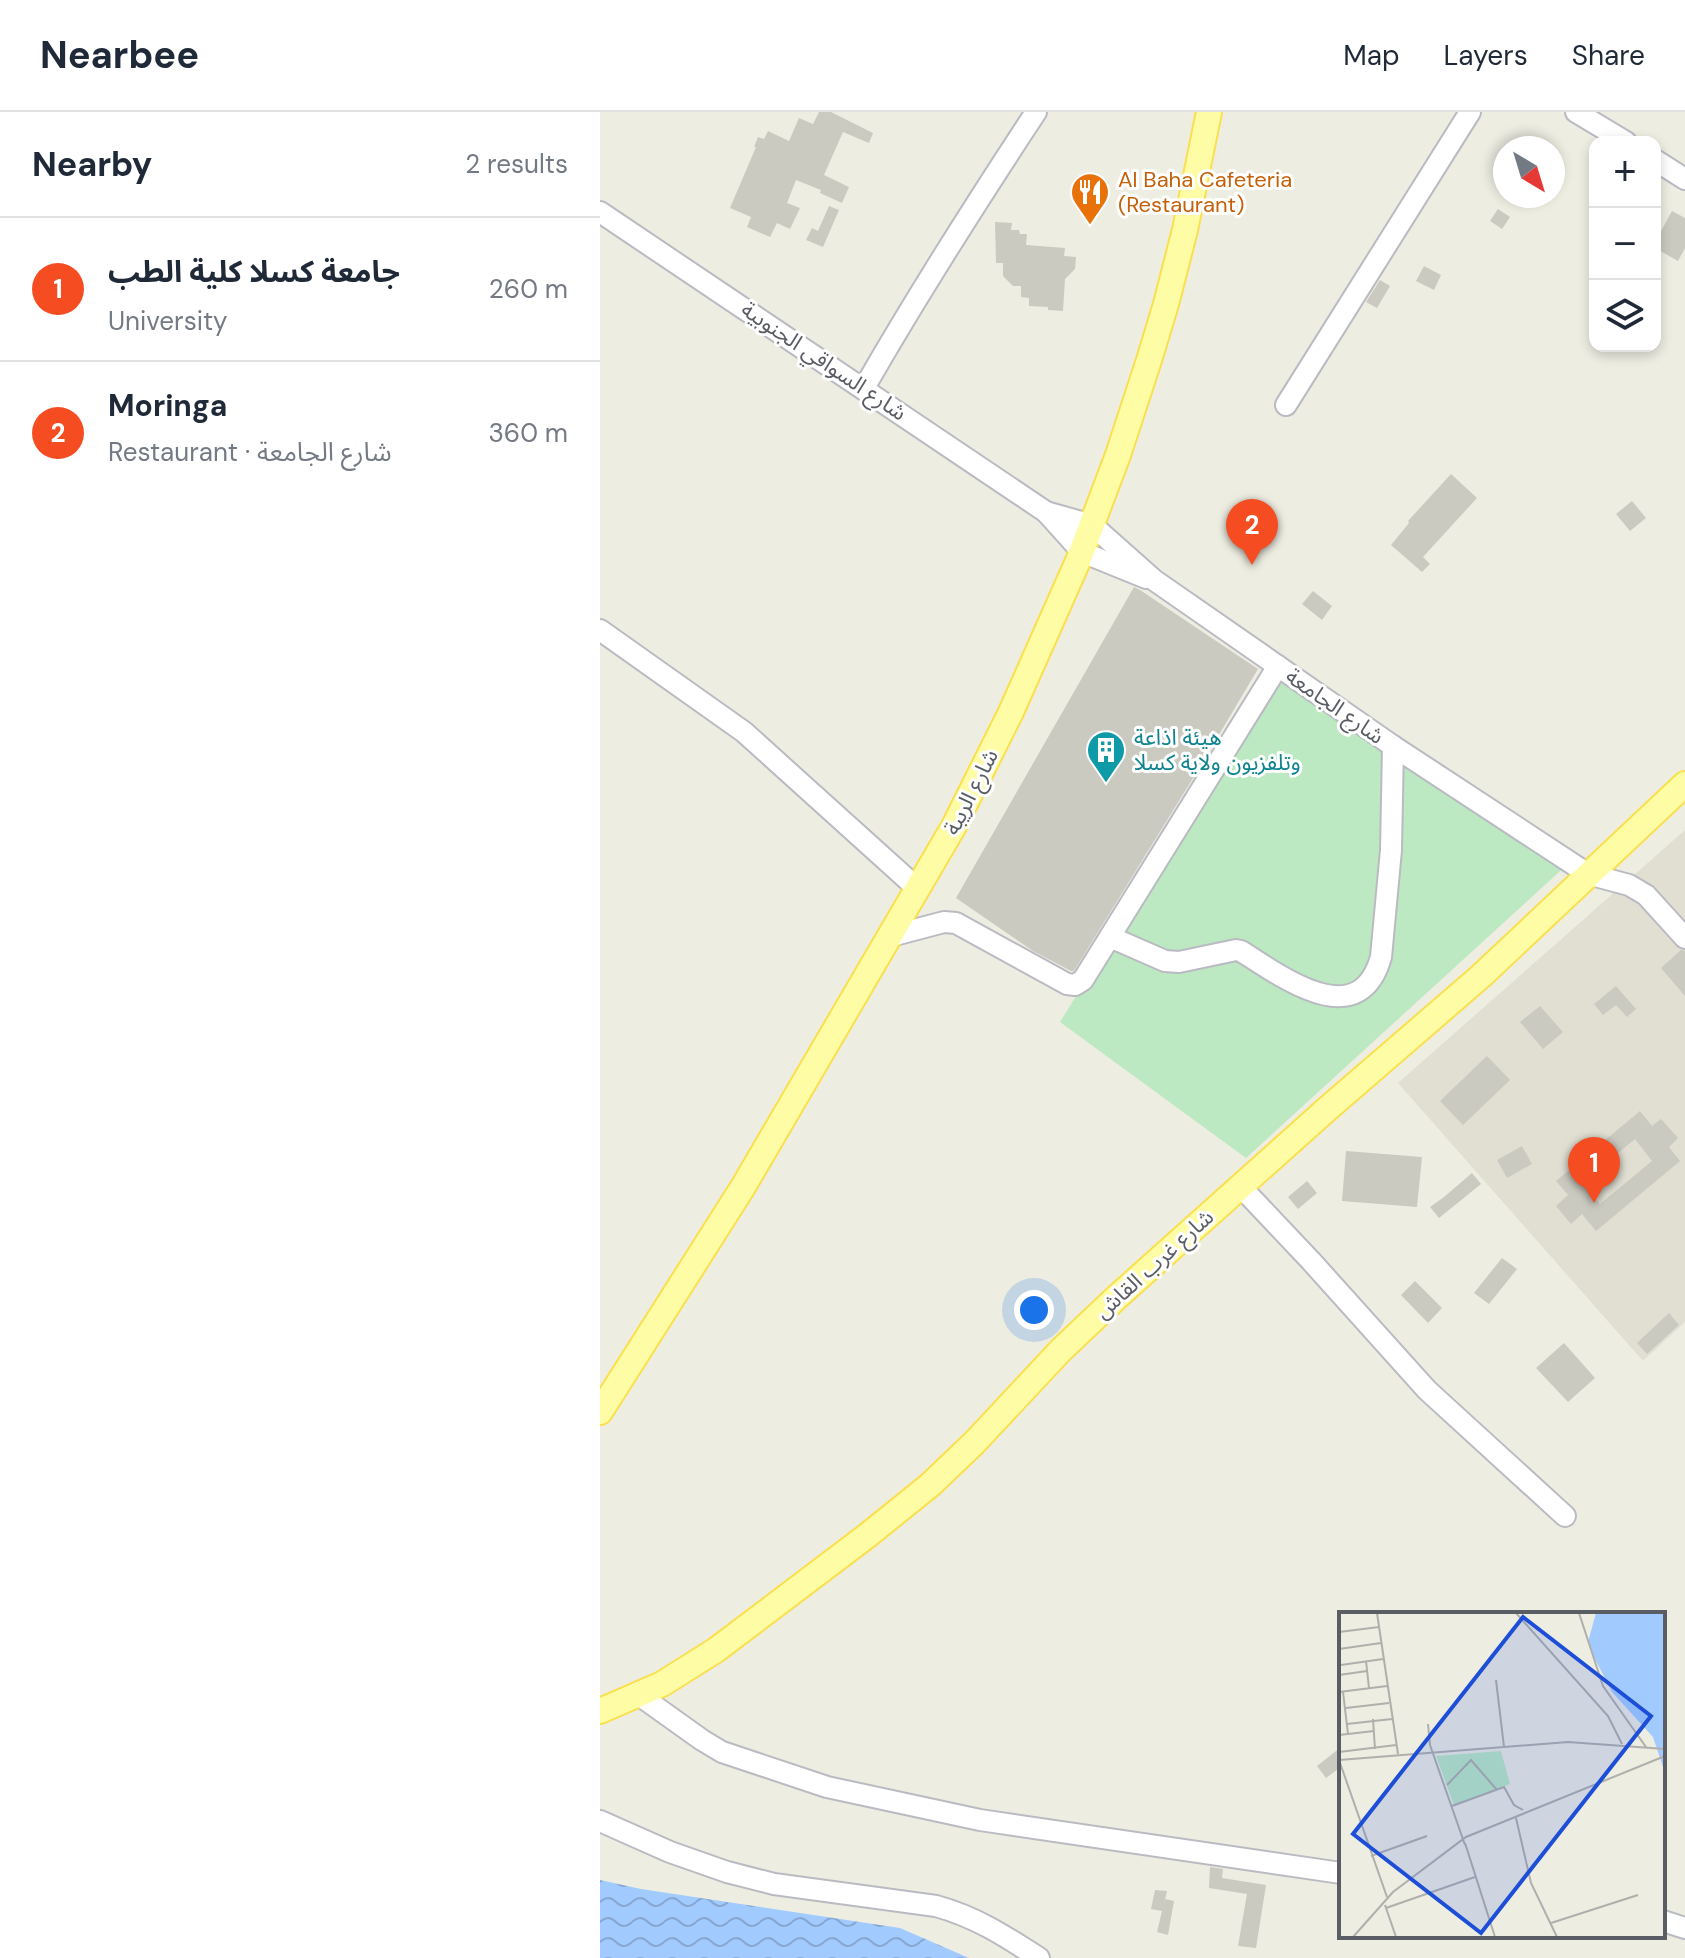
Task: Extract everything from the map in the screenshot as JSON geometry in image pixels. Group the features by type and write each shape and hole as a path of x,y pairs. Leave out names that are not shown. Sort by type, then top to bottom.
{"main road":[{"name":"شارع الريبة","path":"600,1412 722,1222 918,889 998,740 1082,552 1118,455 1166,304 1209,112"},
{"name":"شارع غرب القاش","path":"600,1711 662,1684 716,1650 930,1485 1061,1350 1326,1110 1481,976 1685,784"}],"street":[{"path":"864,388 969,214 1036,112"},
{"path":"1286,405 1470,112"},
{"path":"1576,112 1616,136"},
{"path":"1661,164 1685,179"},
{"name":"شارع السواقي الجنوبية","path":"600,212 1046,512 1082,552"},
{"name":"شارع السواقي الجنوبية","path":"1046,512 1092,525"},
{"name":"شارع الجامعة","path":"1092,525 1154,580 1393,746 1588,874 1629,885 1646,895 1685,938"},
{"path":"1082,552 1154,580"},
{"path":"600,630 744,732 918,889"},
{"path":"891,936 944,922 956,923 1067,984 1075,985 1083,980 1278,666"},
{"path":"1110,937 1165,961 1179,962 1241,951 1292,983 1326,996 1351,994 1365,988 1377,973 1381,957 1391,850 1393,746"},
{"path":"1241,1187 1427,1390 1565,1516"},
{"path":"639,1695 722,1752 827,1787 980,1820 1339,1873"},
{"path":"600,1821 670,1852 774,1884 936,1906 960,1913 1000,1933 1039,1958"},
{"path":"1665,1922 1685,1928"}],"shaded area":[{"path":"1685,830 1685,1322 1643,1361 1398,1083"}],"green space":[{"path":"1274,677 1569,863 1246,1158 1060,1022"}],"water":[{"path":"600,1880 641,1889 900,1928 969,1958 600,1958"}],"building":[{"path":"819,112 831,112 873,133 869,143 843,132 824,175 849,187 842,203 796,180 787,203 800,208 790,229 777,223 770,237 747,227 751,217 730,208 758,137 764,139 768,131 789,141 799,118 813,124"},
{"path":"829,206 839,210 823,247 806,240 812,228 818,231"},
{"path":"1498,209 1510,217 1502,229 1490,221"},
{"path":"1672,211 1685,218 1685,248 1678,261 1661,251 1661,231"},
{"path":"995,222 1012,223 1011,230 1027,234 1026,245 1065,248 1064,256 1076,257 1075,269 1065,279 1063,311 1029,306 1029,298 1021,297 1021,286 1013,286 1003,276 1003,263 996,263"},
{"path":"1424,266 1441,275 1434,290 1416,281"},
{"path":"1380,280 1390,286 1377,308 1366,302"},
{"path":"1451,474 1477,498 1423,557 1430,564 1422,572 1391,545 1408,521"},
{"path":"1632,501 1646,518 1630,531 1616,514"},
{"name":"هيئة اذاعة وتلفزيون ولاية كسلا","path":"1134,587 1258,669 1074,971 1071,971 1033,951 956,898"},
{"path":"1313,591 1332,606 1322,620 1302,604"},
{"path":"1681,950 1685,951 1685,996 1661,968"},
{"path":"1616,986 1636,1009 1627,1017 1616,1005 1603,1015 1594,1004"},
{"path":"1540,1006 1563,1032 1543,1049 1520,1022"},
{"path":"1487,1056 1510,1080 1463,1125 1440,1101"},
{"path":"1640,1111 1652,1126 1661,1119 1678,1138 1669,1147 1680,1161 1596,1231 1582,1214 1571,1224 1556,1206 1568,1195 1556,1181","holes":["1635,1139 1652,1161 1600,1204 1582,1183"]},
{"path":"1522,1146 1532,1164 1507,1178 1497,1160"},
{"path":"1346,1151 1422,1157 1417,1207 1342,1201"},
{"path":"1472,1173 1481,1184 1439,1218 1430,1207"},
{"path":"1307,1181 1317,1193 1298,1209 1288,1197"},
{"path":"1502,1258 1517,1269 1489,1304 1474,1293"},
{"path":"1415,1281 1442,1308 1428,1323 1401,1295"},
{"path":"1669,1313 1679,1325 1647,1354 1637,1343"},
{"path":"1564,1343 1595,1378 1568,1402 1536,1368"},
{"path":"1339,1749 1339,1768 1326,1778 1317,1766"},
{"path":"1210,1867 1223,1869 1222,1878 1266,1885 1256,1948 1238,1946 1247,1894 1209,1888"},
{"path":"1155,1890 1167,1891 1165,1899 1174,1901 1168,1935 1157,1932 1162,1911 1151,1909"}],"place":[{"name":"Al Baha Cafeteria (Restaurant)","path":"1090,226"},
{"name":"Moringa","path":"1252,565"},
{"name":"هيئة اذاعة وتلفزيون ولاية كسلا","path":"1106,784"},
{"name":"جامعة كسلا كلية الطب","path":"1594,1203"}]}
